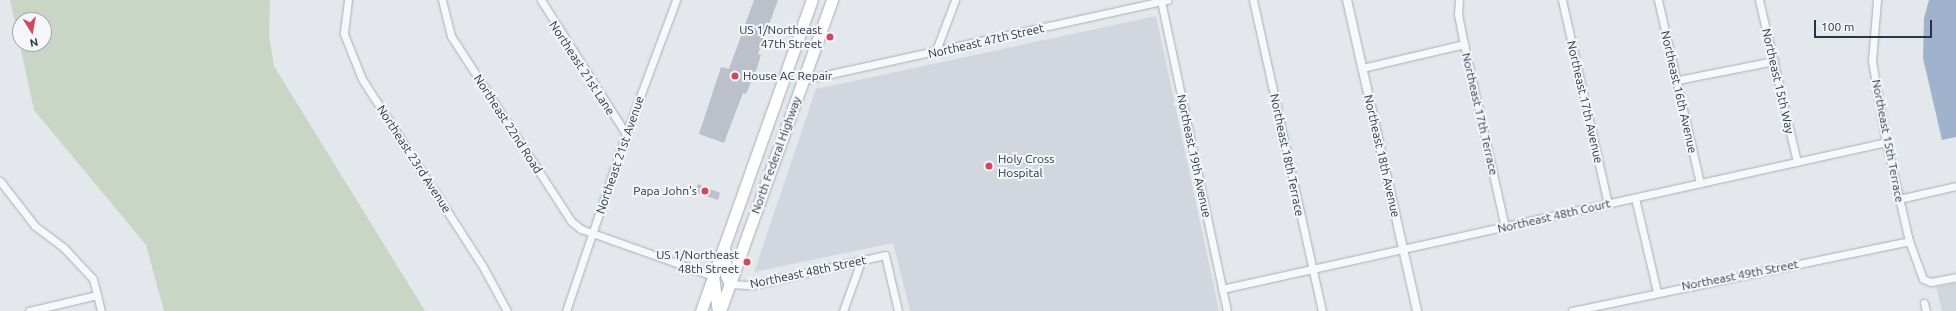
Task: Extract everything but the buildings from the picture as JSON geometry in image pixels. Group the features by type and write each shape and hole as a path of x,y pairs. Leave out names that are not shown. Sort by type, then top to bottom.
{"main road":[{"name":"North Federal Highway","path":"701,311 812,0"},
{"name":"North Federal Highway","path":"719,311 832,0"},
{"path":"725,243 726,275 730,284"},
{"path":"713,276 719,311"}],"street":[{"name":"Northeast 23rd Avenue","path":"348,0 344,34 362,79 482,265 507,311"},
{"name":"Northeast 22nd Road","path":"442,0 451,36 571,221 581,229 593,234"},
{"name":"Northeast 21st Lane","path":"540,0 626,134"},
{"name":"Northeast 21st Avenue","path":"566,311 626,134 676,0"},
{"path":"935,53 955,0"},
{"name":"Northeast 18th Terrace","path":"1253,0 1322,311"},
{"name":"Northeast 18th Avenue","path":"1347,0 1417,311"},
{"name":"Northeast 17th Terrace","path":"1459,0 1458,14 1464,44 1505,227"},
{"name":"Northeast 17th Avenue","path":"1562,0 1608,204"},
{"name":"Northeast 16th Avenue","path":"1658,0 1678,80 1700,183"},
{"name":"Northeast 15th Way","path":"1759,0 1798,162"},
{"name":"Northeast 15th Terrace","path":"1877,0 1872,62 1886,142 1909,241 1923,279 1931,282 1956,277"},
{"name":"Northeast 47th Street","path":"804,80 935,53 1164,1"},
{"name":"Northeast 19th Avenue","path":"1164,1 1227,311"},
{"path":"1362,68 1464,44"},
{"path":"1678,80 1774,61"},
{"name":"Northeast 48th Court","path":"1222,290 1886,142"},
{"path":"0,181 35,226 83,267 93,279 100,311"},
{"path":"1899,199 1956,186"},
{"path":"1635,198 1657,292"},
{"path":"593,234 713,276"},
{"name":"Northeast 49th Street","path":"1572,311 1657,292 1909,241"},
{"name":"Northeast 48th Street","path":"730,284 752,285 885,256 898,311"},
{"path":"843,311 861,261"},
{"path":"29,311 97,295"},
{"path":"1924,303 1926,311"}],"shaded area":[{"name":"Holy Cross Hospital","path":"1156,16 1219,311 910,311 893,243 754,272 816,89"},
{"path":"1956,283 1956,311 1942,311 1936,287"}],"green space":[{"path":"10,0 270,0 269,36 274,66 425,311 164,311 146,245 34,110 21,52 52,52 52,12 13,12"}],"water":[{"path":"1929,0 1956,0 1956,137 1942,140 1923,58 1924,18"}],"place":[{"name":"US 1/Northeast 47th Street","path":"830,37"},
{"name":"House AC Repair","path":"735,76"},
{"name":"Holy Cross Hospital","path":"989,166"},
{"name":"Papa John's","path":"705,191"},
{"name":"US 1/Northeast 48th Street","path":"747,262"}]}
